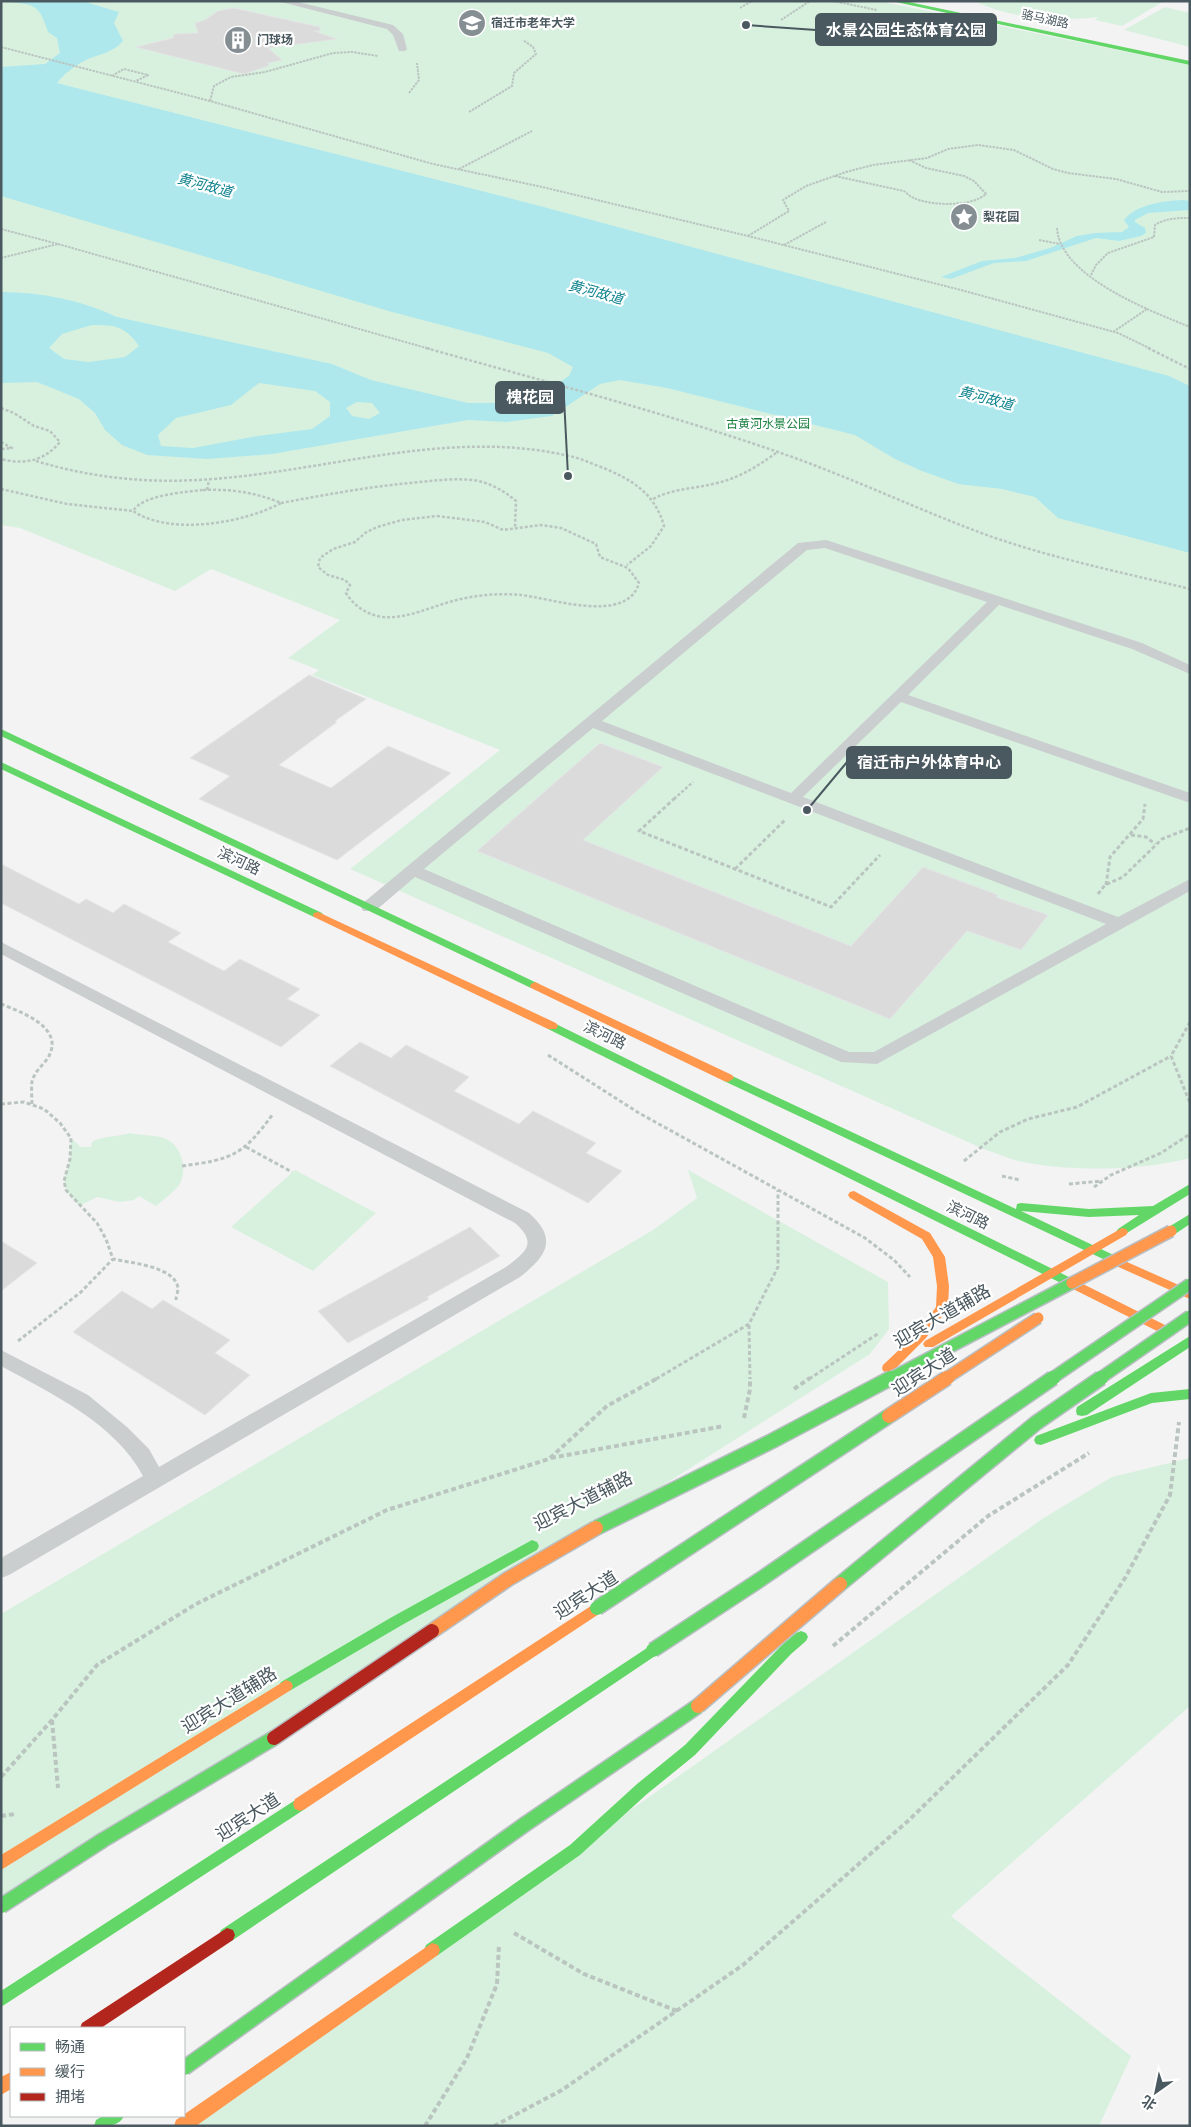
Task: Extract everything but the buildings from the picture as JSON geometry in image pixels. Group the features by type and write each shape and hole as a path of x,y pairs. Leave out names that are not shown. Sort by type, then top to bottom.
{"main road":[{"name":"骆马湖路","path":"894,1 1190,63"},
{"name":"滨河路","path":"1,732 983,1200 1190,1295"},
{"name":"滨河路","path":"1,765 492,998 1189,1341"},
{"path":"492,998 779,1152"},
{"name":"迎宾大道辅路","path":"834,1395 888,1368 1092,1250 1190,1188"},
{"path":"848,1191 926,1236 938,1257 944,1286 942,1308 922,1335 888,1368"},
{"path":"983,1200 1054,1213 1113,1215 1157,1210"},
{"path":"1072,1296 1190,1218"},
{"path":"1,1906 103,1840 276,1737 508,1579 583,1534 772,1441 1171,1230"},
{"path":"89,2027 764,1577 1190,1284"},
{"name":"迎宾大道","path":"1,2000 1046,1313"},
{"path":"185,2067 524,1825 688,1714 797,1619 1036,1423 1190,1316"},
{"path":"1189,1341 1150,1369 1130,1379 1037,1443 1151,1398 1190,1394"},
{"name":"迎宾大道辅路","path":"1,1863 261,1700 441,1594 540,1542"},
{"path":"182,2126 575,1850 642,1789 690,1750 786,1650 809,1632"},
{"path":"102,2126 115,2117"}],"lane":[{"path":"281,1 390,27 398,34 402,49"},
{"path":"368,907 803,546 826,544 1137,646 1190,670"},
{"path":"798,801 898,696 997,600"},
{"path":"898,696 1190,798"},
{"path":"591,722 1119,923"},
{"path":"413,870 847,1058 877,1058 1190,884"},
{"path":"1,947 522,1218 533,1226 538,1234 537,1247 530,1259 513,1272 1,1569"},
{"path":"1,1357 81,1400 120,1433 142,1455 154,1479"}],"path":[{"path":"740,8 752,1"},
{"path":"781,20 810,1"},
{"path":"469,112 512,86 516,69 536,54 536,49 523,40"},
{"path":"1,47 210,101 433,164 538,186 748,236 1113,332 1190,368"},
{"path":"210,101 214,86 223,80 246,74 266,72 302,60 341,52 356,52 378,56"},
{"path":"409,93 419,80 417,64 419,59"},
{"path":"112,76 124,69 148,75 135,82"},
{"path":"459,169 532,131"},
{"path":"748,236 789,211 783,200 812,184 883,163 928,158 947,149 970,145 994,145 1030,156 1052,169 1069,173 1116,179 1169,193 1190,191"},
{"path":"835,176 904,191 911,197 919,200 943,203 976,202 986,194 974,181 926,168 909,160"},
{"path":"1091,275 1095,266 1106,253 1117,248 1150,240 1154,237 1155,225 1159,221 1190,218"},
{"path":"784,245 826,222"},
{"path":"1057,228 1061,244 1080,268 1116,293 1147,309 1190,327"},
{"path":"1,230 58,244 602,398 777,452 874,488 984,534 1040,552 1190,589"},
{"path":"1039,240 1061,244"},
{"path":"1,258 58,244"},
{"path":"1113,332 1147,309"},
{"path":"1,408 19,414 30,425 48,430 56,435 60,442 52,452 36,461"},
{"path":"1,442 12,448 1,449"},
{"path":"1,459 14,462 36,461 98,476 167,482 276,474 396,454 468,445 515,446 546,450 599,464 623,476 650,494 661,511 664,526 651,546 626,565"},
{"path":"653,499 667,491 710,485 733,479 755,468 777,452"},
{"path":"1,489 67,504 133,511 142,517 161,522 208,524 246,518 268,510 281,502 367,487 446,479 472,480 492,485 507,493 516,501 516,526"},
{"path":"207,490 209,480"},
{"path":"133,511 140,503 149,500 196,490 228,490 257,494 281,502"},
{"path":"437,516 485,522 503,530 516,526 541,525 561,528 596,544 600,557 626,565 636,575 639,583 635,593 623,601 602,605 573,605 529,596 469,598 404,616 386,617 362,610 350,600 346,593 350,585 345,580 328,575 318,567 320,558 333,549 355,542 365,533 377,527 402,520 437,516"},
{"path":"709,768 640,831 831,907 896,838"},
{"path":"1106,885 1110,856 1142,819 1148,783"},
{"path":"735,868 798,801"},
{"path":"1086,911 1106,885 1123,877 1155,844 1162,839 1190,828"},
{"path":"1131,834 1146,837 1155,844"},
{"path":"1,1004 34,1020 48,1031 52,1038 53,1046 49,1056 32,1082 32,1105"},
{"path":"961,1164 1000,1132 1028,1119 1076,1107 1171,1056 1190,1022"},
{"path":"541,1051 639,1113 864,1238 894,1260 911,1278"},
{"path":"1171,1056 1190,1103"},
{"path":"182,1166 220,1160 238,1154 288,1096"},
{"path":"1,1104 24,1102 44,1109 60,1123 71,1138 70,1158 64,1181 66,1190 97,1223 106,1239 112,1259"},
{"path":"246,1147 292,1172"},
{"path":"743,1422 750,1389 749,1324 778,1267 778,1190"},
{"path":"112,1259 165,1271 175,1280 179,1292 176,1300"},
{"path":"17,1342 75,1297 112,1259"},
{"path":"549,1458 607,1406 686,1363 749,1324"},
{"path":"494,2126 562,2090 743,1966 908,1821 1068,1665 1125,1578 1170,1495 1180,1414"},
{"path":"1,1777 52,1720 97,1665 196,1604 387,1510 549,1458 733,1424"},
{"path":"52,1720 59,1798"},
{"path":"509,1931 584,1974 678,2011"},
{"path":"425,2126 467,2058 497,1984 500,1936"}],"green space":[{"name":"古黄河水景公园","path":"1,1 879,1 1190,65 1190,1158 1150,1166 1081,1168 1037,1165 1018,1161 986,1150 350,869 500,750 312,675 319,670 288,658 340,620 211,569 175,591 20,528 1,525"},
{"path":"974,1 1164,1 1122,26 1095,20 1098,17 1067,19 1035,18 1004,12"},
{"path":"1165,7 1190,13 1190,47 1124,30"},
{"path":"130,1133 159,1137 173,1143 180,1154 183,1167 182,1180 179,1185 156,1206 139,1196 134,1200 120,1202 97,1197 79,1206 66,1190 64,1181 70,1159 71,1138 81,1147 91,1147 92,1142 96,1140"},
{"path":"295,1170 376,1213 313,1271 231,1227"},
{"path":"688,1170 888,1282 889,1329 870,1354 1,1905 1,1614 653,1230 697,1198"},
{"path":"1190,1458 1190,1706 951,1916 1131,2056 1099,2126 184,2126 1042,1519 1112,1477"}],"water":[{"name":"黄河故道","path":"4,1 82,1 119,12 114,23 123,41 110,51 76,65 57,83 540,206 1169,376 1190,386 1190,553 1058,518 1035,497 1002,489 958,484 895,459 855,435 667,388 620,380 600,384 552,416 507,422 468,420 272,454 207,459 147,455 122,445 105,430 95,413 79,399 37,382 1,383 1,292 46,295 60,298 89,306 117,317 332,364 371,380 468,403 514,403 542,394 569,376 573,367 548,353 392,312 1,196 1,67 45,64 60,53 57,38 48,32 37,9 33,6","holes":["92,325 107,325 119,328 129,334 139,346 125,357 89,362 64,359 49,348 62,334","259,383 315,391 330,402 330,416 312,429 258,436 193,448 161,446 158,435 176,418 231,405","357,402 372,403 380,413 369,419 352,416 346,408"]},
{"path":"1183,200 1190,201 1190,210 1148,213 1135,220 1135,222 1145,228 1146,233 1141,236 1119,241 1096,238 1026,261 994,263 951,279 941,277 982,261 1015,258 1050,248 1077,236 1122,232 1129,227 1124,220 1136,210 1151,204"}],"traffic: fast":[{"path":"894,1 1190,63"},
{"path":"1,732 535,986"},
{"path":"1,765 318,915"},
{"path":"552,1026 1075,1285"},
{"path":"728,1078 1118,1262"},
{"path":"1122,1232 1190,1188"},
{"path":"1021,1207 1089,1213 1157,1210"},
{"path":"1171,1231 1190,1218"},
{"path":"596,1528 772,1441 1072,1283"},
{"path":"653,1650 764,1577 1190,1284"},
{"path":"840,1584 1036,1423 1190,1316"},
{"path":"1082,1411 1190,1341"},
{"path":"1041,1440 1151,1398 1190,1394"},
{"path":"597,1608 889,1416"},
{"path":"286,1686 397,1621 532,1546"},
{"path":"432,1950 575,1850 642,1789 690,1750 786,1650 801,1637"},
{"path":"227,1935 653,1650"},
{"path":"185,2067 524,1825 698,1706"},
{"path":"1,1906 103,1840 274,1738"},
{"path":"1,2000 300,1804"},
{"path":"102,2126 115,2117"}],"traffic: slow":[{"path":"318,915 552,1026"},
{"path":"535,986 728,1078"},
{"path":"854,1195 926,1236 939,1257 943,1286 942,1308 922,1335 888,1368"},
{"path":"1072,1283 1171,1231"},
{"path":"929,1344 1122,1232"},
{"path":"1118,1262 1190,1295"},
{"path":"1075,1285 1161,1328"},
{"path":"889,1416 1038,1318"},
{"path":"432,1631 508,1579 596,1528"},
{"path":"698,1706 840,1584"},
{"path":"300,1804 597,1608"},
{"path":"1,1863 286,1686"},
{"path":"182,2126 432,1950"},
{"path":"1,2087 10,2081"}],"traffic: jam":[{"path":"274,1738 432,1631"},
{"path":"89,2027 227,1935"}],"place":[{"name":"宿迁市老年大学","path":"472,23"},
{"name":"水景公园生态体育公园","path":"746,25"},
{"name":"门球场","path":"238,40"},
{"name":"梨花园","path":"964,217"},
{"name":"槐花园","path":"568,476"},
{"name":"宿迁市户外体育中心","path":"807,810"}]}
